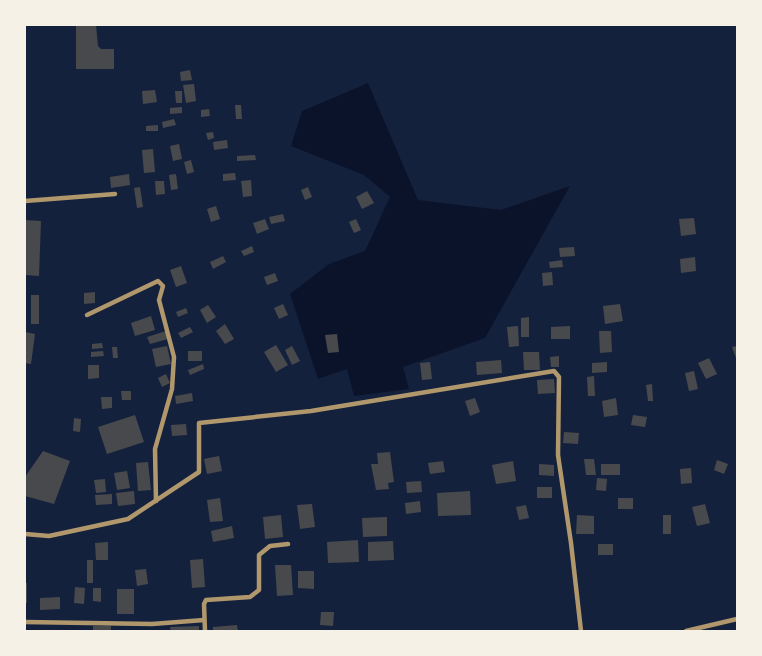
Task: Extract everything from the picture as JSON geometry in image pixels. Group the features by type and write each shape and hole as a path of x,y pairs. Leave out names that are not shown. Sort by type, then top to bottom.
{"street":[{"path":"25,201 115,194"},
{"path":"87,315 158,281 163,286 159,300 174,356 172,389 156,449 156,501"},
{"path":"25,534 50,536 128,519 199,472 198,423 311,411 554,372 559,377 558,455 581,631"},
{"path":"205,631 204,604 206,600 250,597 259,590 260,555 270,546 288,544"},
{"path":"686,631 737,619"},
{"path":"25,622 152,624 204,620"}],"water":[{"path":"368,83 418,200 501,210 570,186 485,338 403,367 409,389 354,396 347,369 318,379 290,294 329,264 365,251 390,197 364,175 291,146 302,111"}],"building":[{"path":"76,25 96,25 98,46 101,49 114,49 114,69 76,69"},
{"path":"190,70 192,80 181,81 180,72"},
{"path":"194,84 196,101 186,103 183,85"},
{"path":"155,90 157,102 143,104 142,91"},
{"path":"175,91 182,91 182,103 176,103"},
{"path":"235,105 241,105 242,119 236,119"},
{"path":"182,107 182,113 170,114 170,108"},
{"path":"209,109 210,116 201,117 201,110"},
{"path":"174,119 176,125 163,128 162,122"},
{"path":"158,125 158,131 146,131 146,126"},
{"path":"213,132 214,138 208,140 206,133"},
{"path":"227,140 228,148 214,150 213,142"},
{"path":"179,144 182,159 173,161 170,146"},
{"path":"153,149 155,172 144,173 142,150"},
{"path":"255,155 256,160 237,161 237,156"},
{"path":"191,160 194,172 187,174 184,162"},
{"path":"235,173 236,180 223,181 223,174"},
{"path":"129,174 130,185 111,188 110,177"},
{"path":"176,174 178,189 171,190 169,175"},
{"path":"251,180 252,196 243,197 241,181"},
{"path":"155,181 164,181 165,194 156,195"},
{"path":"140,187 143,207 137,208 134,188"},
{"path":"308,187 312,197 305,200 301,190"},
{"path":"367,191 374,203 362,209 356,197"},
{"path":"216,206 220,219 211,222 207,209"},
{"path":"283,214 285,221 271,224 269,217"},
{"path":"694,218 696,234 681,236 679,219"},
{"path":"265,219 269,229 257,234 253,223"},
{"path":"356,219 361,230 354,233 349,222"},
{"path":"25,220 41,221 39,276 25,275"},
{"path":"252,246 254,252 244,256 241,251"},
{"path":"574,247 575,256 560,257 559,248"},
{"path":"223,256 226,262 213,269 210,262"},
{"path":"695,257 696,271 681,273 680,259"},
{"path":"562,260 563,267 550,268 549,262"},
{"path":"181,266 187,283 176,287 170,270"},
{"path":"552,272 553,285 543,286 542,273"},
{"path":"275,273 278,281 267,285 264,277"},
{"path":"95,292 95,303 84,304 84,293"},
{"path":"31,295 39,295 39,324 31,324"},
{"path":"283,304 288,315 279,319 274,308"},
{"path":"620,304 623,321 605,324 603,306"},
{"path":"208,305 216,317 207,323 200,310"},
{"path":"186,308 188,313 178,317 176,312"},
{"path":"151,316 155,330 135,336 131,323"},
{"path":"529,317 529,337 521,337 521,318"},
{"path":"225,324 234,339 225,344 216,331"},
{"path":"518,326 519,346 509,347 507,327"},
{"path":"570,326 570,339 551,339 551,327"},
{"path":"190,327 193,332 181,338 178,333"},
{"path":"166,331 168,339 150,344 147,337"},
{"path":"599,331 611,331 612,352 600,353"},
{"path":"25,332 35,334 31,364 25,363"},
{"path":"337,334 339,352 328,353 325,335"},
{"path":"102,343 103,348 92,349 92,344"},
{"path":"276,345 288,365 276,372 264,352"},
{"path":"167,346 171,364 156,367 152,349"},
{"path":"292,346 300,361 292,365 285,350"},
{"path":"737,346 737,361 732,347"},
{"path":"112,347 117,347 118,358 113,358"},
{"path":"103,351 104,356 91,357 91,352"},
{"path":"188,351 202,351 202,361 188,361"},
{"path":"523,352 539,352 540,370 524,370"},
{"path":"559,356 559,367 551,367 550,357"},
{"path":"709,358 717,374 706,379 698,363"},
{"path":"501,360 502,373 477,375 476,362"},
{"path":"430,362 432,379 422,380 420,363"},
{"path":"607,362 607,372 592,373 592,363"},
{"path":"203,364 204,369 190,375 188,370"},
{"path":"88,365 99,365 99,378 88,379"},
{"path":"694,371 698,389 689,391 685,373"},
{"path":"166,374 170,383 162,387 158,378"},
{"path":"594,376 595,396 588,396 587,377"},
{"path":"554,379 555,393 538,394 537,380"},
{"path":"652,384 653,401 648,401 646,385"},
{"path":"121,391 131,391 131,400 122,400"},
{"path":"192,393 193,401 176,404 175,396"},
{"path":"101,397 112,397 112,408 102,409"},
{"path":"475,398 480,412 470,416 465,401"},
{"path":"616,398 618,415 604,417 602,401"},
{"path":"135,415 144,442 107,454 98,427"},
{"path":"633,415 647,417 645,427 631,425"},
{"path":"74,418 81,419 80,432 73,431"},
{"path":"186,424 187,435 172,436 171,425"},
{"path":"564,432 579,433 578,444 563,443"},
{"path":"43,451 70,461 54,504 25,496 25,477"},
{"path":"390,452 394,482 388,483 389,489 376,490 371,464 378,464 377,453"},
{"path":"219,456 222,471 207,474 204,459"},
{"path":"584,459 594,459 596,475 586,475"},
{"path":"717,460 728,464 724,474 714,470"},
{"path":"443,461 445,472 430,474 428,463"},
{"path":"513,461 516,481 496,484 492,465"},
{"path":"148,462 151,490 138,491 136,463"},
{"path":"539,464 554,465 554,476 539,475"},
{"path":"601,464 620,464 620,475 601,475"},
{"path":"691,468 692,483 681,484 680,469"},
{"path":"127,471 130,488 117,490 114,473"},
{"path":"597,478 607,479 606,491 596,490"},
{"path":"105,479 106,492 96,493 94,480"},
{"path":"421,481 422,492 407,493 406,482"},
{"path":"537,487 552,487 552,498 537,498"},
{"path":"134,491 135,504 118,506 116,493"},
{"path":"470,491 471,515 438,516 437,493"},
{"path":"112,494 112,504 96,505 95,495"},
{"path":"220,498 223,521 210,522 207,500"},
{"path":"618,498 633,498 633,509 618,509"},
{"path":"420,501 421,512 406,514 405,503"},
{"path":"312,504 315,527 300,529 297,505"},
{"path":"705,504 710,523 697,526 692,507"},
{"path":"526,505 529,518 519,520 516,507"},
{"path":"281,515 283,537 265,539 263,517"},
{"path":"577,515 594,516 594,534 576,534"},
{"path":"663,515 671,515 671,534 663,534"},
{"path":"387,517 387,536 363,537 362,518"},
{"path":"232,526 234,538 213,542 211,531"},
{"path":"358,540 359,562 328,563 327,542"},
{"path":"393,541 394,560 368,561 368,542"},
{"path":"108,542 108,560 96,560 95,543"},
{"path":"598,544 613,544 613,555 598,555"},
{"path":"203,559 205,587 192,588 190,560"},
{"path":"87,560 93,560 93,583 87,583"},
{"path":"275,565 291,565 293,595 277,596"},
{"path":"146,569 148,584 137,586 135,570"},
{"path":"298,571 314,571 314,589 298,588"},
{"path":"25,583 27,583 27,603 25,603"},
{"path":"75,587 85,588 84,604 74,603"},
{"path":"93,588 101,588 101,602 93,601"},
{"path":"117,589 134,589 134,614 117,614"},
{"path":"60,597 60,609 40,610 40,598"},
{"path":"321,612 334,612 333,626 320,625"},
{"path":"237,625 238,631 213,631 213,627"},
{"path":"93,626 111,626 111,631 93,631"},
{"path":"199,626 199,631 171,631 170,627"}]}
